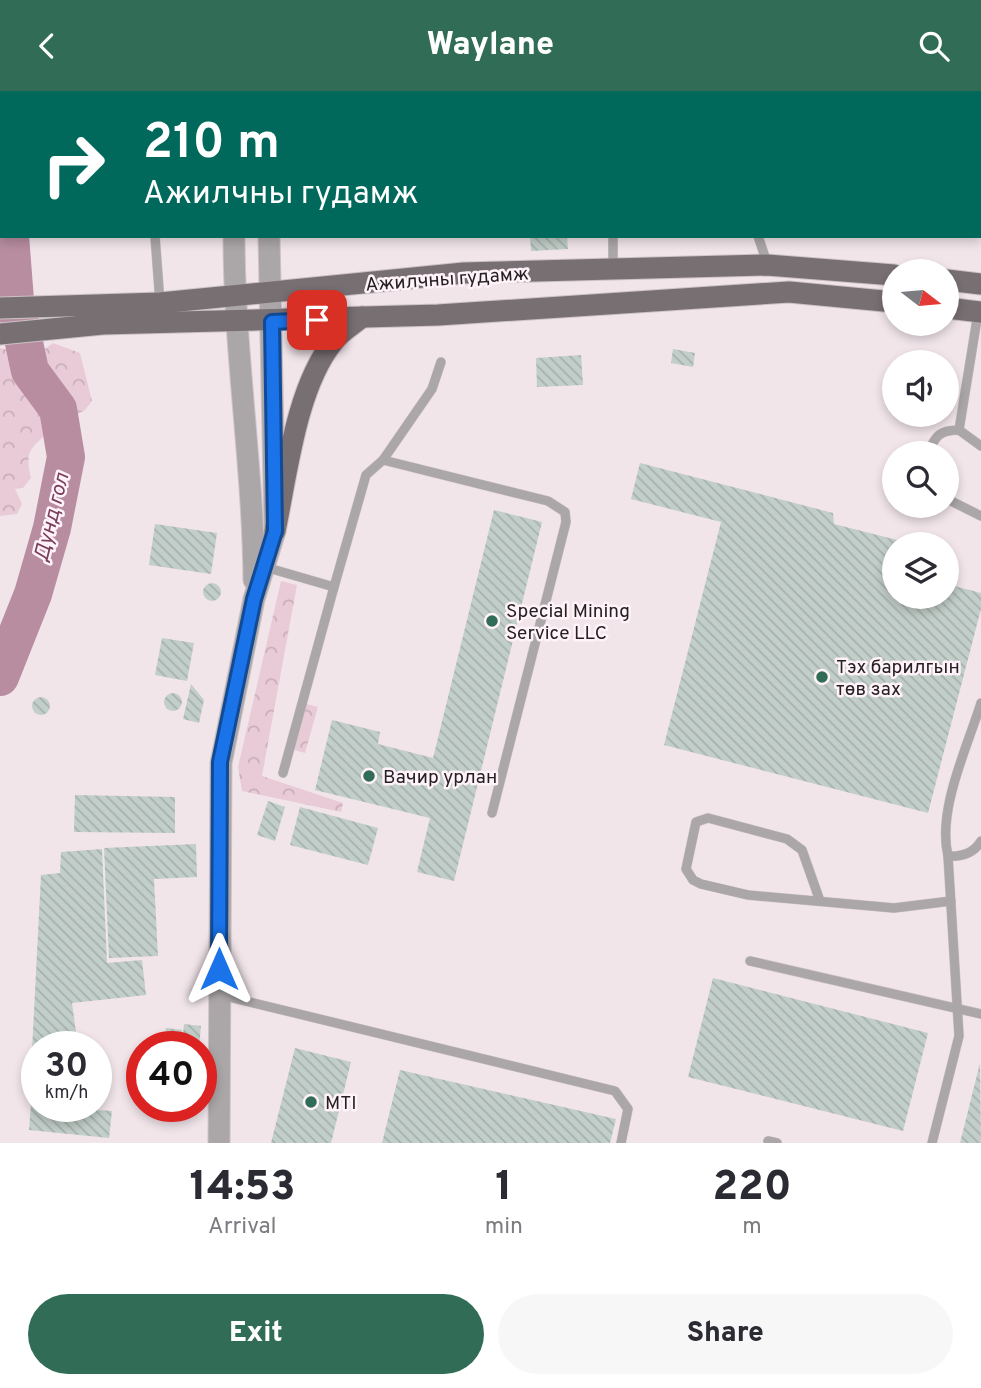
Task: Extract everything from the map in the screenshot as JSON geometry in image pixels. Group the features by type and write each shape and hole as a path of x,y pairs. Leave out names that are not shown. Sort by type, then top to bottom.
{"main road":[{"name":"Ажилчны гудамж","path":"0,307 160,303 464,273 767,265 882,274"},
{"path":"959,282 981,286 979,311 959,309"},
{"name":"Ажилчны гудамж","path":"0,334 103,324 272,322 789,292 882,301"},
{"path":"275,531 301,412 315,371 333,341 362,317"}],"street":[{"path":"234,238 235,322 253,533 254,599"},
{"path":"219,1143 220,762 254,599 275,531 269,238"}],"lane":[{"path":"155,238 160,303"},
{"path":"613,238 613,270"},
{"path":"759,238 767,265"},
{"path":"959,430 976,358 979,311"},
{"path":"283,773 366,475 383,460 432,389 441,362"},
{"path":"934,441 945,430 959,430 981,446"},
{"path":"383,460 548,501 565,512 566,522 492,813"},
{"path":"959,505 981,516"},
{"path":"265,567 334,587"},
{"path":"932,1143 959,1036 945,817 981,703"},
{"path":"820,901 802,851 787,839 708,818 696,822 686,869 693,880 748,895 894,908 951,901"},
{"path":"948,856 959,857 978,851 981,841"},
{"path":"750,961 981,1014"},
{"path":"219,995 615,1091 628,1109 621,1143"}],"green space":[{"path":"53,343 80,353 92,401 85,410 72,417 35,367 41,352"},
{"path":"0,348 9,350 23,387 42,401 53,423 30,452 31,478 23,488 15,489 22,504 17,514 0,516"},
{"path":"281,581 297,585 262,776 343,803 341,812 242,791 238,767"},
{"path":"303,703 318,707 305,753 291,749"}],"building":[{"path":"530,238 567,238 568,249 531,251"},
{"path":"673,349 695,353 693,367 671,363"},
{"path":"581,355 583,385 537,387 536,358"},
{"name":"Тэх барилгын төв зах","path":"640,463 833,513 834,524 882,536 882,609 959,609 959,587 981,593 981,609 928,813 664,745 721,522 631,499"},
{"name":"Special Mining Service LLC","path":"494,510 542,522 454,881 417,872 430,818 315,790 332,720 380,732 378,744 433,758"},
{"path":"155,524 217,533 211,574 149,565"},
{"path":"212,583 218,586 221,592 218,598 212,601 206,598 203,592 206,586"},
{"path":"162,638 194,643 187,681 155,675"},
{"path":"191,684 204,700 199,723 183,719"},
{"path":"173,693 179,696 182,702 179,708 173,711 167,708 164,702 167,696"},
{"path":"41,697 47,700 50,706 47,712 41,715 35,712 32,706 35,700"},
{"path":"75,795 175,797 175,833 74,832"},
{"path":"268,801 285,807 275,841 257,835"},
{"path":"300,807 378,828 368,865 290,845"},
{"path":"196,844 197,877 154,879 158,956 109,958 104,848"},
{"path":"102,849 107,963 142,960 146,995 72,1003 76,1031 33,1031 41,875 60,873 61,852"},
{"path":"713,978 928,1033 903,1131 688,1077"},
{"path":"184,1024 201,1026 201,1031 183,1031"},
{"path":"166,1028 182,1030 182,1031 166,1031"},
{"name":"MTI","path":"295,1048 351,1062 331,1143 271,1143"},
{"path":"980,1063 981,1143 960,1143"},
{"path":"400,1070 616,1119 610,1143 382,1143"},
{"path":"30,1122 111,1122 109,1138 29,1130"}],"waterway":[{"name":"Дунд гол","path":"0,677 33,594 52,528 66,457 58,409 30,371 15,300 10,238"}],"place":[{"name":"Special Mining Service LLC","path":"492,621"},
{"name":"Тэх барилгын төв зах","path":"822,677"},
{"name":"Вачир урлан","path":"369,776"},
{"name":"MTI","path":"311,1102"}],"route":[{"path":"219,969 220,762 254,599 275,531 272,322 317,320"}]}
